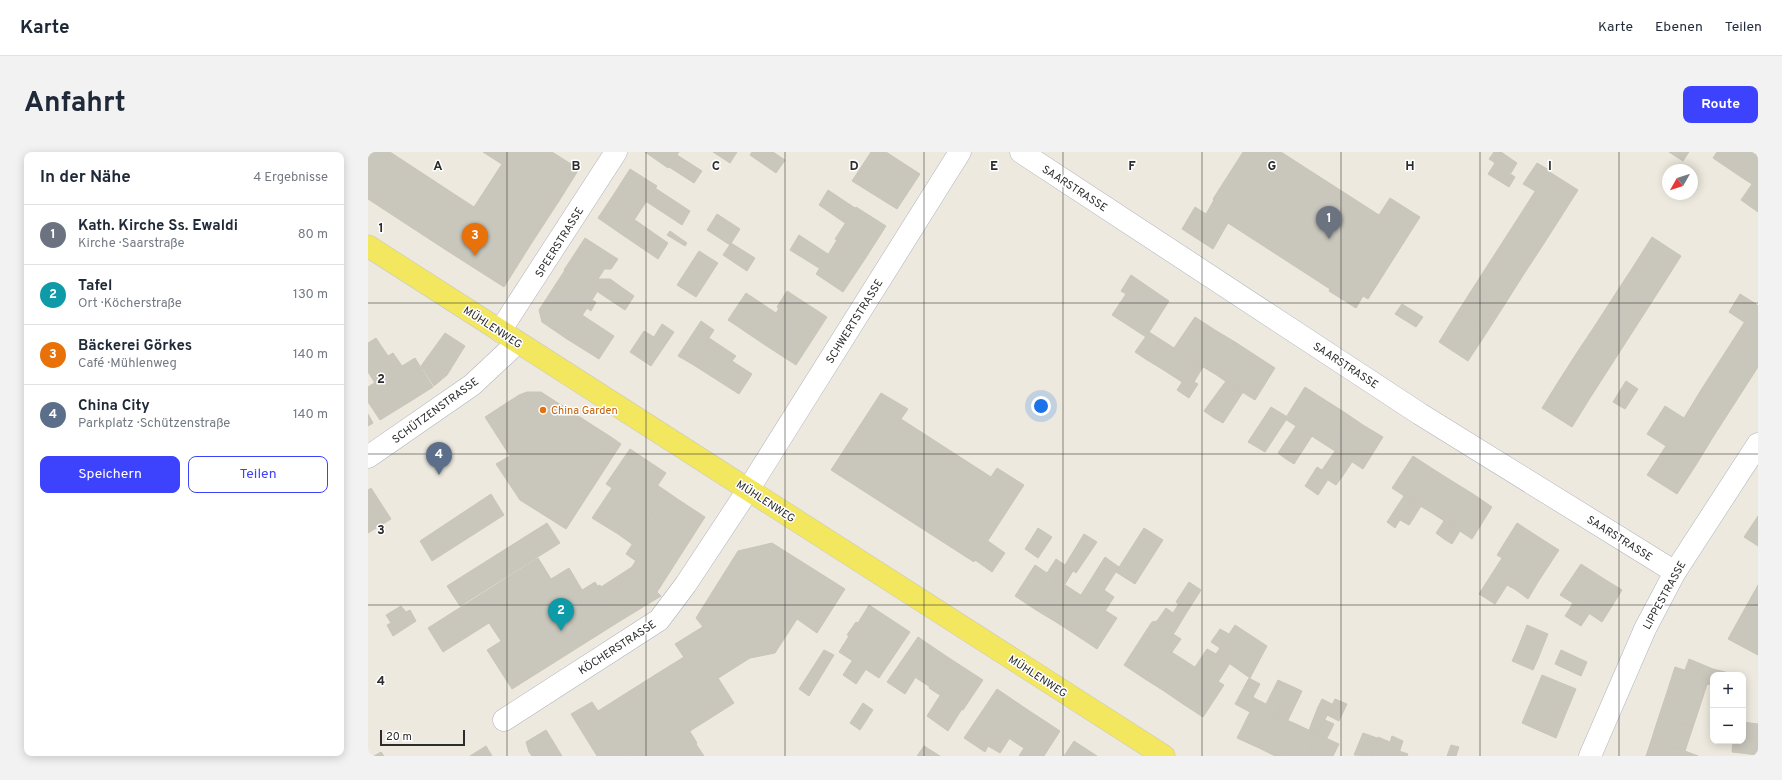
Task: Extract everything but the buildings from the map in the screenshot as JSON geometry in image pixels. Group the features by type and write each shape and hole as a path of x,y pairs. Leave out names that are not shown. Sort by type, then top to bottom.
{"main road":[{"name":"MÜHLENWEG","path":"368,246 1164,756"}],"street":[{"name":"SPEERSTRASSE","path":"509,337 616,152"},
{"name":"SCHWERTSTRASSE","path":"748,490 960,152"},
{"name":"SAARSTRASSE","path":"1020,152 1420,414 1675,572"},
{"name":"SCHÜTZENSTRASSE","path":"368,457 472,385 509,337"},
{"name":"LIPPESTRASSE","path":"1590,756 1645,628 1675,572 1758,444"},
{"name":"KÖCHERSTRASSE","path":"504,720 659,620 686,584 748,490"}],"place":[{"name":"Kath. Kirche Ss. Ewaldi","path":"1329,239"},
{"name":"Bäckerei Görkes","path":"475,256"},
{"name":"China Garden","path":"543,410"},
{"name":"China City","path":"439,475"},
{"name":"Tafel","path":"561,631"}]}
